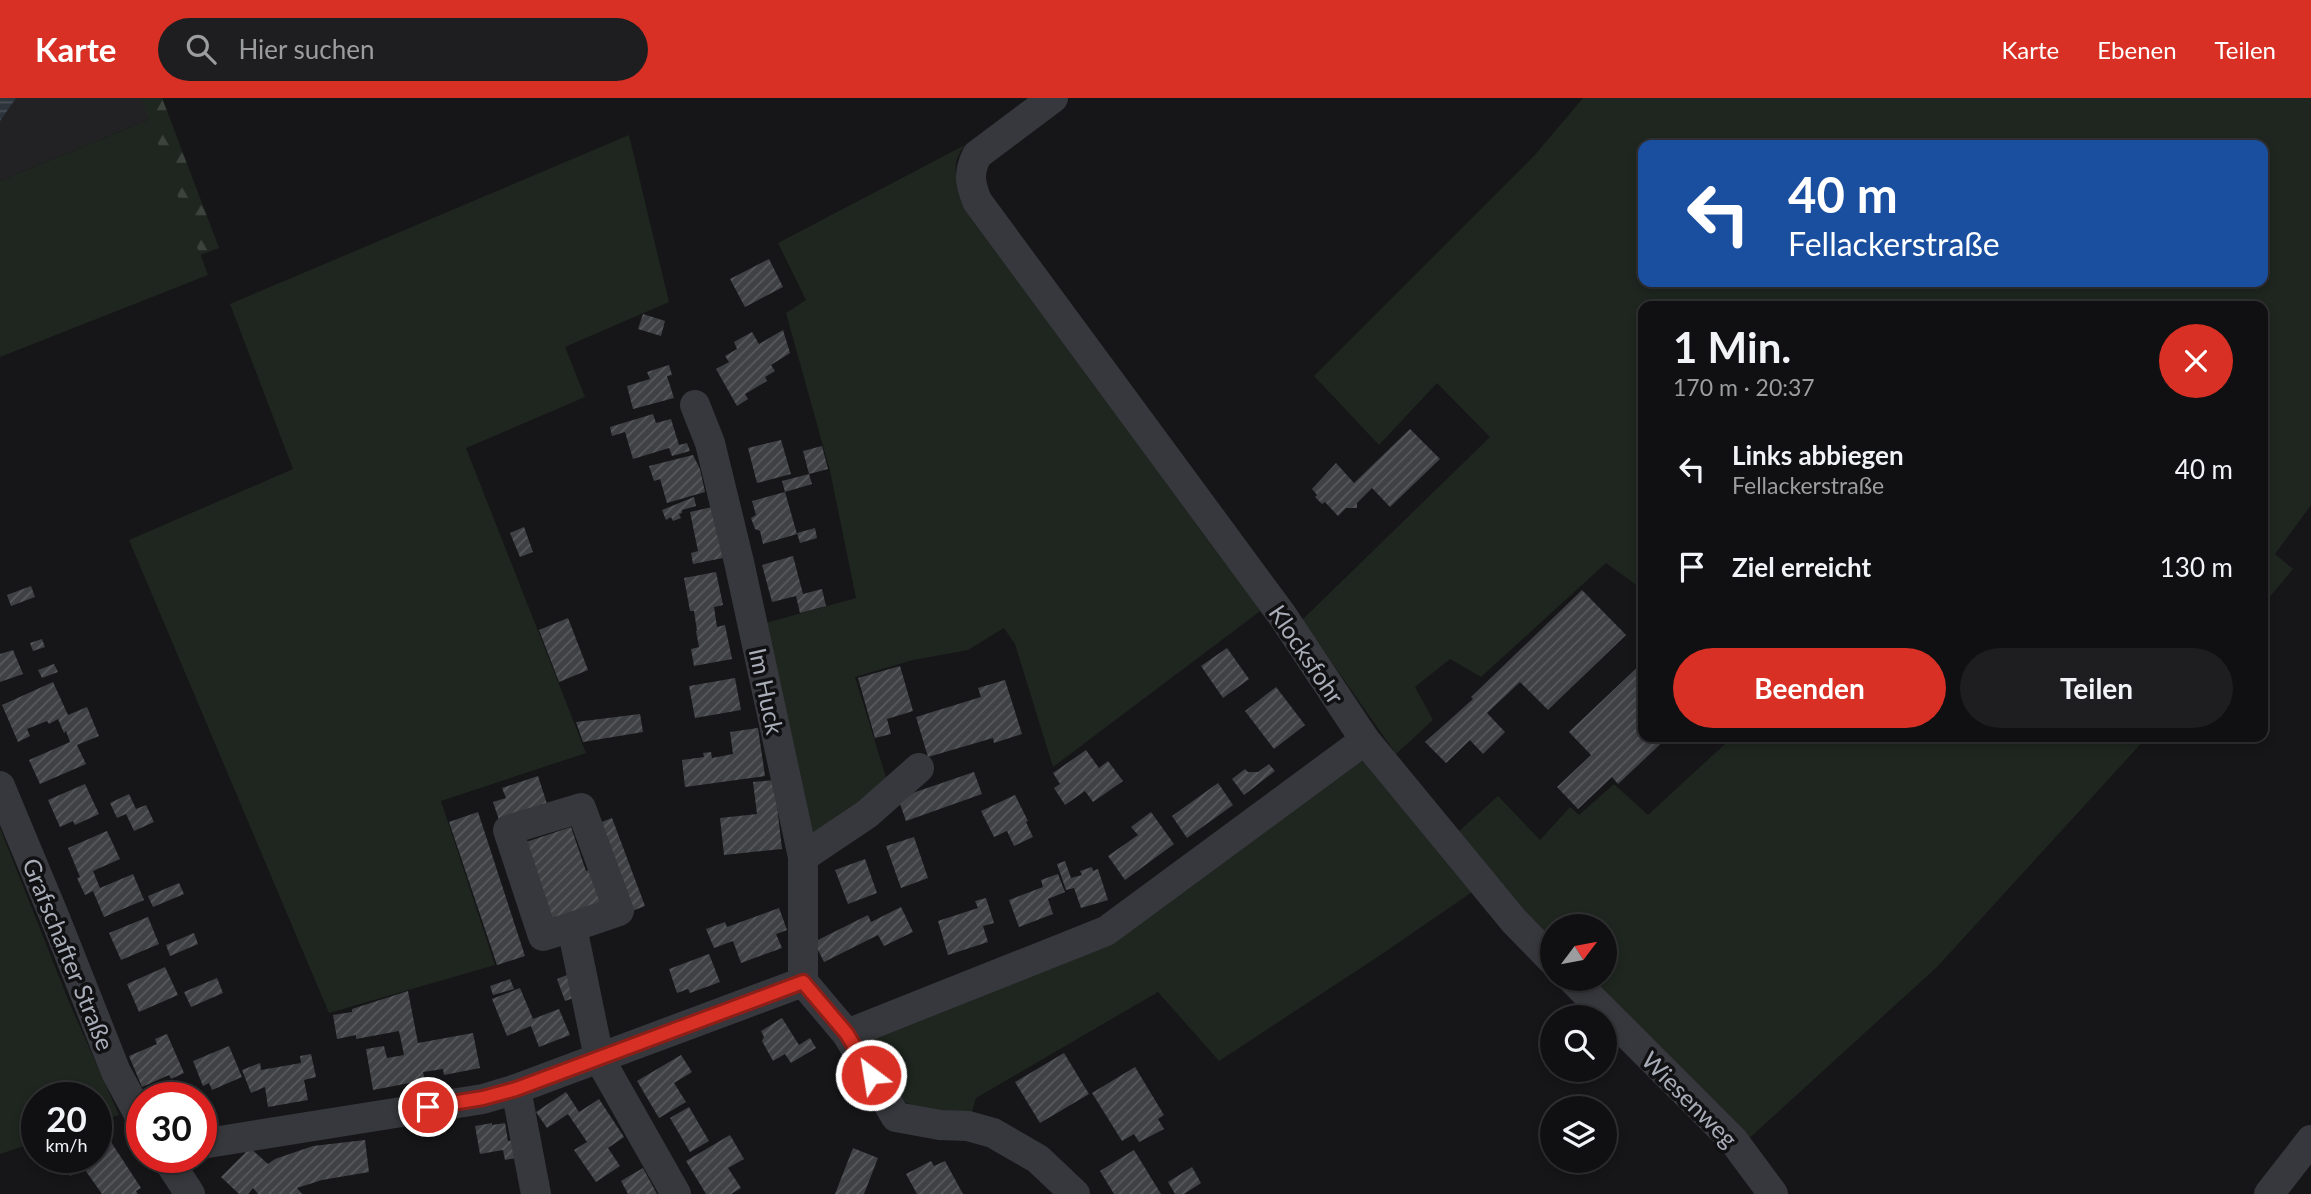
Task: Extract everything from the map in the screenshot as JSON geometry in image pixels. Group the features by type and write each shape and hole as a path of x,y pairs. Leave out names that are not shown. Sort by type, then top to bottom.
{"street":[{"name":"Klocksfohr","path":"1053,98 976,155 971,167 970,181 977,201 1274,604 1365,740"},
{"name":"Im Huck","path":"695,405 710,443 739,562 803,858 803,982"},
{"path":"847,1034 1106,931 1365,740 1514,921 1540,948"},
{"path":"803,858 867,814 919,768"},
{"name":"Grafschafter Straße","path":"0,786 116,1072 126,1090"},
{"path":"581,808 619,911 572,927 544,936 508,830 581,808"},
{"path":"572,927 599,1058 676,1194"},
{"path":"217,1140 483,1098 516,1089 803,982 847,1034 896,1117 940,1125 968,1126 993,1133 1038,1159 1075,1194"},
{"name":"Wiesenweg","path":"1584,991 1733,1140 1773,1194"},
{"path":"516,1089 536,1194"},
{"path":"2269,1194 2311,1140"},
{"path":"178,1173 190,1194"}],"shaded area":[{"path":"0,98 141,98 150,119 0,181"},
{"path":"0,98 16,98 0,121"}],"green space":[{"path":"141,98 162,98 219,248 200,255"},
{"path":"1583,98 2311,98 2311,505 2275,554 2293,569 2268,599 2268,301 1638,301 1638,586 1606,563 1481,677 1450,659 1415,687 1433,720 1396,754 1302,620 1490,437 1437,383 1379,445 1314,376 1534,156"},
{"path":"150,119 208,275 0,357 0,181"},
{"path":"629,135 669,302 565,347 585,397 466,448 586,753 441,801 495,965 329,1013 129,540 293,469 230,304"},
{"path":"965,145 956,162 957,179 962,192 1267,606 1053,767 1015,644 1004,628 968,650 913,660 855,677 889,787 809,842 758,625 856,598 830,471 786,313 806,300 778,243"},
{"path":"1729,742 2142,742 1937,967 1744,1143 1617,1015 1617,1005 1607,1005 1593,991 1617,991 1617,914 1540,914 1540,933 1458,832 1498,796 1540,840 1570,807 1579,815 1614,784 1648,815"},
{"path":"1367,757 1475,890 1219,1061 1158,992 976,1098 971,1115 924,1109 907,1103 896,1094 870,1044 871,1038 1031,967"},
{"path":"0,828 69,1002 104,1082 21,1082 21,1147 0,1154"},
{"path":"112,1099 119,1115 112,1117"}],"building":[{"path":"769,259 783,287 745,307 730,279"},
{"path":"643,314 665,321 661,336 638,329"},
{"path":"783,330 790,353 771,365 775,371 765,377 767,381 745,394 748,399 737,406 716,369 729,362 725,356 737,349 734,342 752,332 759,344"},
{"path":"669,365 672,375 667,376 674,398 633,409 627,386 650,379 647,372"},
{"path":"653,414 656,423 671,419 679,445 687,443 690,451 672,456 669,448 633,459 625,432 612,436 610,427"},
{"path":"1410,429 1440,459 1390,507 1372,488 1357,503 1357,508 1346,508 1338,516 1325,502 1322,504 1315,497 1317,495 1312,489 1336,463 1354,483"},
{"path":"781,440 791,474 757,483 748,448"},
{"path":"822,446 828,469 809,474 803,451"},
{"path":"693,455 700,469 705,492 667,503 660,479 654,481 649,466"},
{"path":"809,474 812,484 785,492 782,481"},
{"path":"785,492 797,534 763,544 760,531 755,529 751,518 756,515 752,501"},
{"path":"694,497 696,506 682,510 679,514 681,518 673,521 671,517 666,520 662,510"},
{"path":"712,507 723,558 693,564 691,553 698,551 690,512"},
{"path":"524,527 533,552 520,557 510,533"},
{"path":"815,528 817,538 800,543 797,533"},
{"path":"793,556 803,594 822,589 826,606 800,613 796,596 772,602 762,565"},
{"path":"716,572 723,605 714,607 717,627 725,625 732,659 694,666 691,649 699,647 694,611 690,611 684,578"},
{"path":"31,586 35,597 11,606 7,595"},
{"path":"1582,590 1626,635 1548,710 1520,682 1487,713 1505,732 1483,754 1470,740 1446,763 1425,742 1473,699 1471,697"},
{"path":"568,618 588,670 559,682 539,630"},
{"path":"42,639 45,647 33,651 30,643"},
{"path":"1227,648 1249,679 1223,698 1201,666"},
{"path":"13,650 23,674 0,682 0,654"},
{"path":"54,664 58,672 42,678 38,670"},
{"path":"900,666 913,711 887,719 891,734 875,738 858,678"},
{"path":"1638,667 1638,742 1663,742 1618,784 1612,777 1578,809 1557,787 1591,755 1569,732"},
{"path":"735,678 741,710 695,718 689,686"},
{"path":"1005,680 1022,734 994,743 993,738 928,757 916,717 981,697 978,688"},
{"path":"53,682 68,715 87,707 99,736 77,745 86,764 40,784 29,760 70,742 66,731 64,733 58,719 49,724 47,721 27,729 30,736 18,742 2,705"},
{"path":"1276,687 1305,725 1274,749 1245,711"},
{"path":"640,714 643,732 583,742 576,722"},
{"path":"758,728 765,776 685,787 682,760 704,757 703,753 711,752 712,758 733,754 730,732"},
{"path":"1086,750 1099,768 1108,761 1123,781 1093,802 1085,791 1065,805 1054,788 1060,784 1053,773"},
{"path":"1269,764 1275,771 1244,795 1232,779 1245,769 1248,772 1258,772"},
{"path":"974,772 982,794 906,821 898,798"},
{"path":"538,776 548,807 500,823 493,802 506,798 502,788"},
{"path":"774,780 782,849 724,855 720,818 757,814 753,782"},
{"path":"1218,783 1233,805 1187,838 1172,816"},
{"path":"85,784 99,814 75,825 73,821 60,827 48,800"},
{"path":"129,794 136,809 146,805 154,822 134,831 126,814 117,818 110,803"},
{"path":"1015,795 1033,837 1014,846 1007,831 994,837 981,811"},
{"path":"478,812 525,956 497,965 449,822"},
{"path":"1151,812 1174,844 1125,880 1108,856 1138,835 1131,827"},
{"path":"612,818 645,906 627,913 594,825"},
{"path":"571,827 586,871 598,867 609,900 552,920 526,842"},
{"path":"107,831 120,859 93,871 100,888 133,874 144,900 104,917 93,891 85,895 68,848"},
{"path":"914,837 928,878 901,888 886,846"},
{"path":"865,859 877,893 848,904 835,870"},
{"path":"1065,861 1071,878 1082,875 1080,871 1092,867 1093,871 1098,869 1108,900 1081,908 1074,888 1066,890 1057,864"},
{"path":"1058,874 1065,892 1048,899 1053,914 1019,927 1009,900 1043,887 1041,880"},
{"path":"179,883 184,894 153,907 148,896"},
{"path":"986,898 994,923 983,926 988,942 948,955 938,921 978,908 975,901"},
{"path":"901,907 913,932 884,946 878,935 824,962 814,942 868,915 871,922"},
{"path":"779,908 787,930 776,934 782,948 741,963 733,941 714,948 706,929 725,922 727,927"},
{"path":"148,917 159,944 121,960 109,933"},
{"path":"194,933 198,944 170,956 166,945"},
{"path":"709,954 720,982 690,993 688,989 677,993 669,969"},
{"path":"165,967 178,995 139,1012 127,984"},
{"path":"567,975 576,997 565,1001 557,979"},
{"path":"217,978 223,993 191,1007 184,992"},
{"path":"510,979 514,989 493,995 490,986"},
{"path":"520,988 533,1019 559,1009 570,1035 539,1047 531,1026 507,1036 492,999"},
{"path":"408,991 418,1043 473,1033 480,1068 444,1075 443,1069 423,1072 425,1080 373,1090 366,1049 384,1046 387,1058 404,1055 399,1031 356,1039 356,1035 337,1039 333,1015 352,1012 352,1009"},
{"path":"782,1018 799,1045 810,1038 816,1048 791,1063 785,1054 773,1061 762,1041 764,1037 761,1031"},
{"path":"167,1034 184,1073 171,1079 169,1075 153,1082 140,1082 129,1056 157,1044 155,1039"},
{"path":"229,1046 242,1077 217,1088 217,1082 201,1082 193,1061"},
{"path":"1064,1053 1089,1094 1040,1123 1015,1082"},
{"path":"311,1054 316,1077 304,1080 308,1100 268,1107 265,1087 251,1093 242,1070 260,1063 261,1070 301,1063 300,1056"},
{"path":"681,1055 692,1072 674,1083 686,1102 659,1118 637,1081"},
{"path":"1135,1067 1164,1115 1158,1119 1164,1129 1139,1142 1134,1134 1122,1141 1092,1093"},
{"path":"566,1092 579,1112 599,1099 624,1137 608,1148 620,1166 596,1182 574,1150 587,1142 568,1114 547,1128 536,1112"},
{"path":"689,1107 709,1141 690,1152 670,1118"},
{"path":"505,1123 508,1141 517,1139 521,1157 505,1160 503,1150 480,1154 475,1126"},
{"path":"730,1135 744,1159 728,1168 741,1188 731,1194 706,1194 686,1161"},
{"path":"365,1140 369,1172 322,1180 297,1188 302,1194 258,1194 253,1188 248,1194 239,1194 221,1177 250,1148 268,1164 313,1146"},
{"path":"112,1144 126,1165 126,1173 131,1173 141,1188 136,1191 138,1194 102,1194 87,1173 112,1173"},
{"path":"853,1148 878,1158 864,1194 835,1194"},
{"path":"1134,1150 1161,1194 1114,1194 1100,1171"},
{"path":"931,1161 934,1166 945,1161 963,1194 917,1194 906,1174"},
{"path":"1192,1167 1201,1183 1184,1194 1175,1194 1168,1182"},
{"path":"643,1168 657,1194 628,1194 621,1181"}],"route":[{"path":"428,1107 483,1098 516,1089 803,982 847,1034 871,1075"}]}
